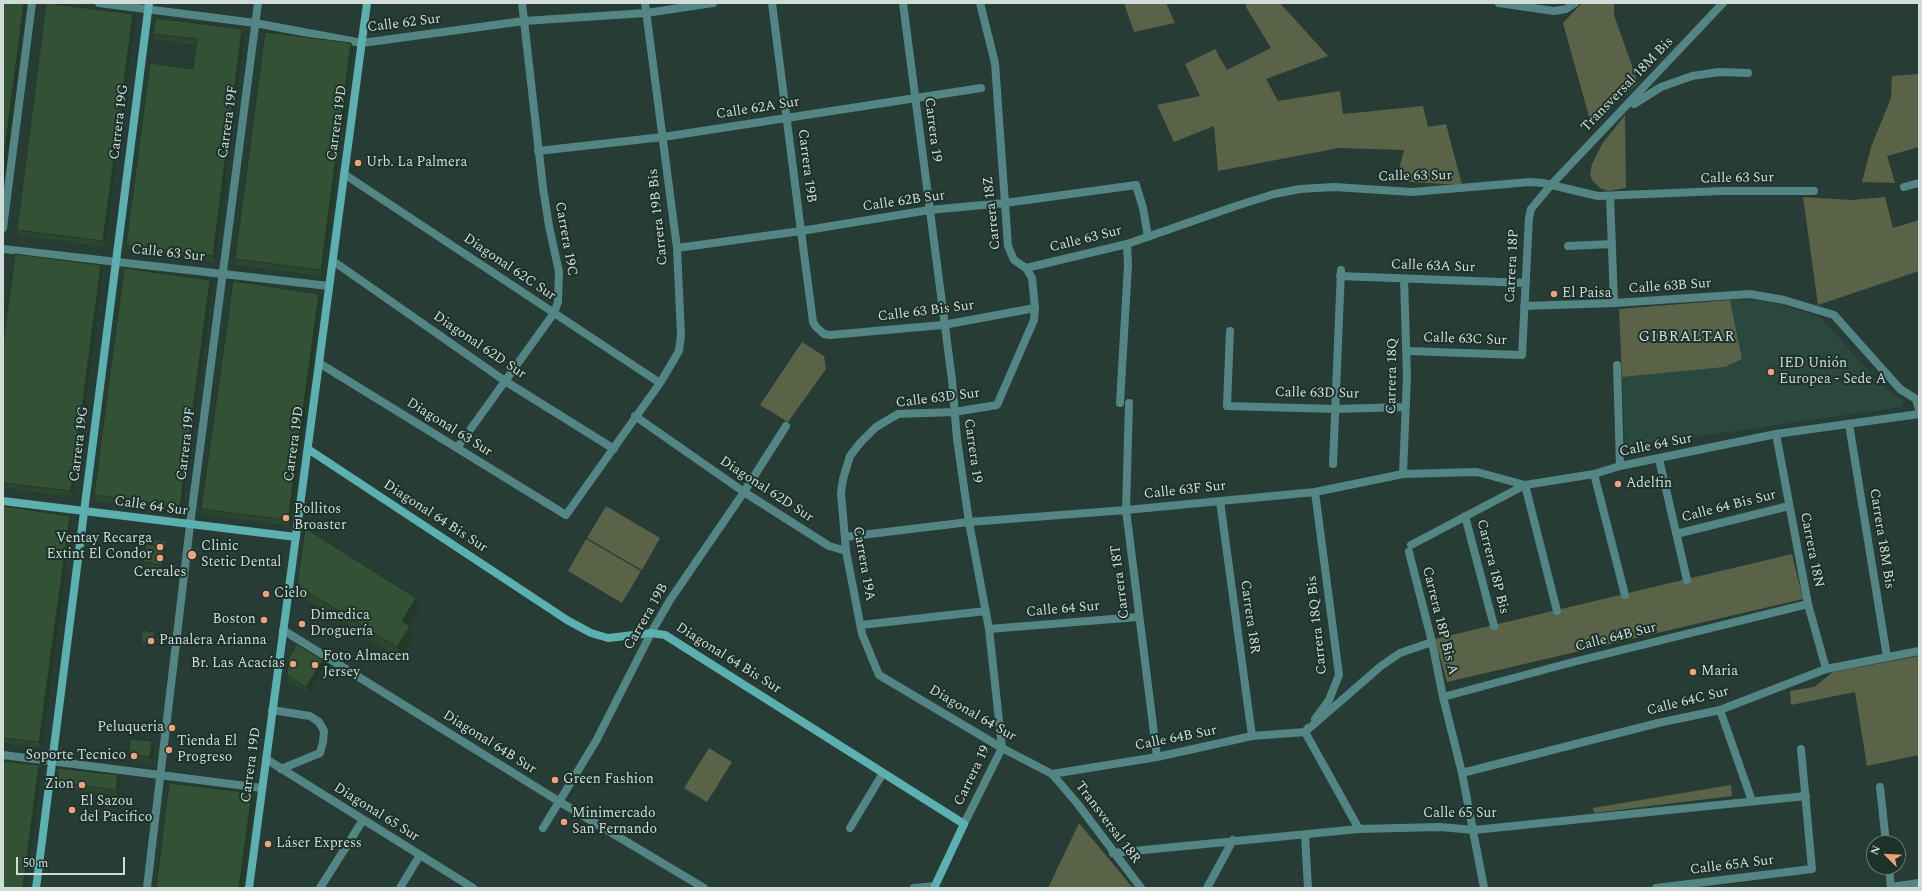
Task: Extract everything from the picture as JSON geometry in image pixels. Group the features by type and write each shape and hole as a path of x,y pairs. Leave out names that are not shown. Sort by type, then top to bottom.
{"street":[{"path":"3,228 32,3"},
{"name":"Calle 62 Sur","path":"99,3 148,6 362,42 524,22 646,14 713,3"},
{"name":"Carrera 19F","path":"147,888 190,525 258,3"},
{"name":"Carrera 19D","path":"248,888 367,3"},
{"name":"Carrera 19C","path":"457,448 554,313 558,302 559,272 549,226 538,151 522,3"},
{"name":"Carrera 19B Bis","path":"566,515 614,449 635,416 660,383 679,351 680,287 677,248 645,3"},
{"name":"Carrera 19B","path":"772,3 813,322 819,331"},
{"name":"Carrera 19","path":"903,3 952,380 954,412 969,522 989,629 1002,748 934,887"},
{"name":"Carrera 18Z","path":"980,3 994,63 1008,246 1011,256 1017,264 1026,268 1032,278 1036,308 1034,320 997,404"},
{"path":"1499,3 1548,11 1560,10 1574,3"},
{"name":"Transversal 18M Bis","path":"1551,185 1616,118 1723,3"},
{"name":"Carrera 19G","path":"36,888 148,6"},
{"path":"1616,118 1660,87 1676,80 1719,72 1748,73"},
{"name":"Calle 62A Sur","path":"538,151 663,137 981,88"},
{"name":"Diagonal 62C Sur","path":"344,174 660,383"},
{"name":"Calle 63 Sur","path":"1026,268 1127,244 1236,206 1274,194 1300,189 1334,187 1412,192 1530,182 1551,185 1589,194 1610,196 1721,192 1814,191"},
{"path":"1904,187 1919,183"},
{"name":"Calle 62B Sur","path":"677,248 801,231 930,210 1005,203 1136,185 1143,208 1148,237"},
{"name":"Carrera 18P","path":"1522,355 1528,218 1534,205 1551,185"},
{"path":"1610,196 1614,303"},
{"path":"1120,403 1128,265 1127,244"},
{"path":"1568,246 1612,244"},
{"name":"Calle 63 Sur","path":"3,249 329,286"},
{"name":"Diagonal 62D Sur","path":"333,261 504,381 614,449"},
{"name":"Calle 63A Sur","path":"1335,409 1341,273 1404,279 1526,283"},
{"name":"Carrera 18Q","path":"1403,474 1407,351 1404,279"},
{"name":"Calle 63B Sur","path":"1524,306 1614,303 1750,294 1776,298 1815,308 1834,315 1900,389 1917,398"},
{"name":"Calle 63 Bis Sur","path":"819,331 830,335 944,325 1036,308"},
{"name":"Calle 63D Sur","path":"1230,330 1227,406 1335,409 1406,407"},
{"name":"Calle 63C Sur","path":"1407,351 1522,355"},
{"name":"Diagonal 63 Sur","path":"319,363 566,515"},
{"path":"1617,365 1620,466"},
{"path":"1917,398 1919,409"},
{"name":"Carrera 18T","path":"1129,403 1126,510 1138,617 1157,757"},
{"name":"Calle 63D Sur","path":"850,456 868,434 876,427 898,414 954,412 997,404"},
{"path":"1333,464 1335,409"},
{"name":"Calle 64 Sur","path":"1410,549 1465,516 1525,485 1594,474 1620,466 1776,434 1919,414"},
{"name":"Diagonal 62D Sur","path":"635,416 744,492 829,546 846,551"},
{"name":"Carrera 18M Bis","path":"1849,424 1887,657"},
{"name":"Carrera 19B","path":"543,828 596,741 651,633 670,600 744,492 786,426"},
{"name":"Carrera 18N","path":"1776,434 1808,604 1826,669"},
{"name":"Diagonal 64 Bis Sur","path":"308,449 567,620 591,633 608,638 659,633 676,641 964,824"},
{"name":"Carrera 19A","path":"850,456 843,479 841,493 846,551 862,634 879,675"},
{"path":"1659,459 1687,580"},
{"name":"Calle 63F Sur","path":"845,537 969,522 1126,510 1315,492 1403,474 1477,472 1525,485"},
{"path":"1594,474 1624,595"},
{"path":"1525,485 1557,611"},
{"name":"Carrera 18Q Bis","path":"1305,732 1329,700 1339,675 1315,492"},
{"name":"Calle 64 Sur","path":"3,501 296,537"},
{"name":"Carrera 18R","path":"1220,501 1252,736"},
{"name":"Calle 64 Bis Sur","path":"1676,534 1789,506"},
{"name":"Carrera 18P Bis","path":"1465,516 1494,626"},
{"name":"Carrera 18P Bis A","path":"1410,549 1432,642 1443,697"},
{"name":"Calle 64B Sur","path":"1443,697 1581,660 1808,604"},
{"path":"860,625 986,611"},
{"name":"Calle 64 Sur","path":"989,629 1138,617"},
{"name":"Diagonal 64B Sur","path":"283,630 560,802 704,888"},
{"path":"1359,829 1305,732 1381,666 1400,653 1432,642"},
{"name":"Calle 64C Sur","path":"1462,773 1658,722 1720,710 1826,669 1919,651"},
{"name":"Diagonal 64 Sur","path":"879,675 1002,748 1052,774"},
{"path":"1443,697 1462,773 1484,888"},
{"path":"272,710 310,716 320,722 324,731 320,753 282,769"},
{"path":"1720,710 1752,801"},
{"name":"Calle 64B Sur","path":"1052,774 1157,757 1252,736 1305,732"},
{"path":"1801,749 1806,796"},
{"path":"3,755 262,788"},
{"name":"Diagonal 65 Sur","path":"266,759 473,888"},
{"path":"850,828 883,773"},
{"name":"Transversal 18R","path":"1052,774 1077,803 1113,853 1141,888"},
{"path":"1880,787 1885,835"},
{"name":"Calle 65 Sur","path":"1113,853 1233,840 1305,835 1359,829 1440,827 1474,830 1806,796"},
{"name":"Calle 65A Sur","path":"1656,888 1812,869 1806,796"},
{"path":"320,888 363,820"},
{"path":"1305,835 1308,888"},
{"path":"1207,888 1233,840"},
{"path":"400,888 420,855"},
{"path":"1890,875 1891,888 1919,883"},
{"path":"914,888 934,887"}],"shaded area":[{"path":"1124,3 1166,3 1175,23 1134,32"},
{"path":"1246,3 1280,3 1328,56 1266,79 1278,101 1340,91 1343,114 1423,106 1428,127 1446,124 1462,185 1396,181 1404,150 1339,148 1218,171 1214,126 1174,142 1157,105 1200,96 1185,64 1215,49 1227,70 1271,48 1246,7"},
{"path":"1582,3 1614,3 1614,15 1638,83 1591,124 1563,23"},
{"path":"1919,74 1919,147 1887,156 1895,183 1862,182 1871,147 1891,98 1892,76"},
{"path":"1625,115 1626,188 1608,191 1600,188 1592,180 1590,174 1592,164 1602,144"},
{"path":"1803,197 1851,200 1885,197 1893,228 1919,220 1919,271 1818,305"},
{"name":"IED Unión Europea - Sede A","path":"1730,300 1757,300 1782,305 1819,317 1829,326 1876,380 1891,393 1904,401 1901,407 1625,447 1622,377 1725,367 1742,359"},
{"path":"1730,300 1742,359 1725,367 1622,377 1619,309"},
{"path":"802,342 824,356 826,369 788,422 760,405"},
{"path":"606,506 660,538 642,570 587,538"},
{"path":"586,539 641,571 622,603 568,571"},
{"path":"1792,554 1803,599 1447,682 1435,639"},
{"path":"1919,656 1919,755 1867,766 1855,692 1791,705 1790,691 1814,687 1833,672"},
{"path":"709,748 732,762 707,802 684,788"},
{"path":"1731,785 1732,796 1594,813 1593,808"},
{"path":"1079,823 1133,888 1048,888"}],"building":[{"path":"3,3 24,3 3,164"},
{"path":"46,3 133,14 103,241 17,230"},
{"path":"156,18 242,29 213,256 126,245 150,63 193,69 197,39 153,34"},
{"path":"265,32 351,43 321,270 235,259"},
{"path":"15,254 101,265 71,491 3,483 3,343"},
{"path":"124,268 210,280 180,507 94,495"},
{"path":"233,281 319,294 288,520 201,509"},
{"path":"3,506 70,516 39,742 3,738"},
{"path":"305,528 416,598 402,621 410,626 397,647 297,585"},
{"path":"151,539 167,541 165,550 164,547 151,545"},
{"path":"146,544 164,547 162,565 143,562"},
{"path":"142,630 155,632 153,643 141,642"},
{"path":"297,644 323,660 306,687 287,675 288,659"},
{"path":"130,739 152,741 150,757 129,754"},
{"path":"3,761 39,765 23,888 3,888"},
{"path":"58,768 118,775 116,790 57,782"},
{"path":"169,783 252,793 239,888 156,888"}],"place":[{"name":"Urb. La Palmera","path":"358,163"},
{"name":"El Paisa","path":"1554,294"},
{"name":"IED Unión Europea - Sede A","path":"1771,372"},
{"name":"Adelfin","path":"1618,484"},
{"name":"Pollitos Broaster","path":"286,518"},
{"name":"Ventay Recarga Extint El Condor","path":"160,547"},
{"name":"Clinic Stetic Dental","path":"192,555"},
{"name":"Cereales","path":"160,558"},
{"name":"Cielo","path":"266,594"},
{"name":"Boston","path":"264,620"},
{"name":"Dimedica Droguería","path":"302,624"},
{"name":"Panalera Arianna","path":"151,641"},
{"name":"Br. Las Acacías","path":"293,664"},
{"name":"Foto Almacen Jersey","path":"315,665"},
{"name":"Maria","path":"1693,672"},
{"name":"Peluqueria","path":"172,728"},
{"name":"Tienda El Progreso","path":"169,750"},
{"name":"Soporte Tecnico","path":"134,756"},
{"name":"Green Fashion","path":"555,780"},
{"name":"Zion","path":"82,785"},
{"name":"El Sazou del Pacifico","path":"72,810"},
{"name":"Minimercado San Fernando","path":"564,822"},
{"name":"Láser Express","path":"268,844"}],"district":[{"name":"GIBRALTAR","path":"1687,338"}]}
